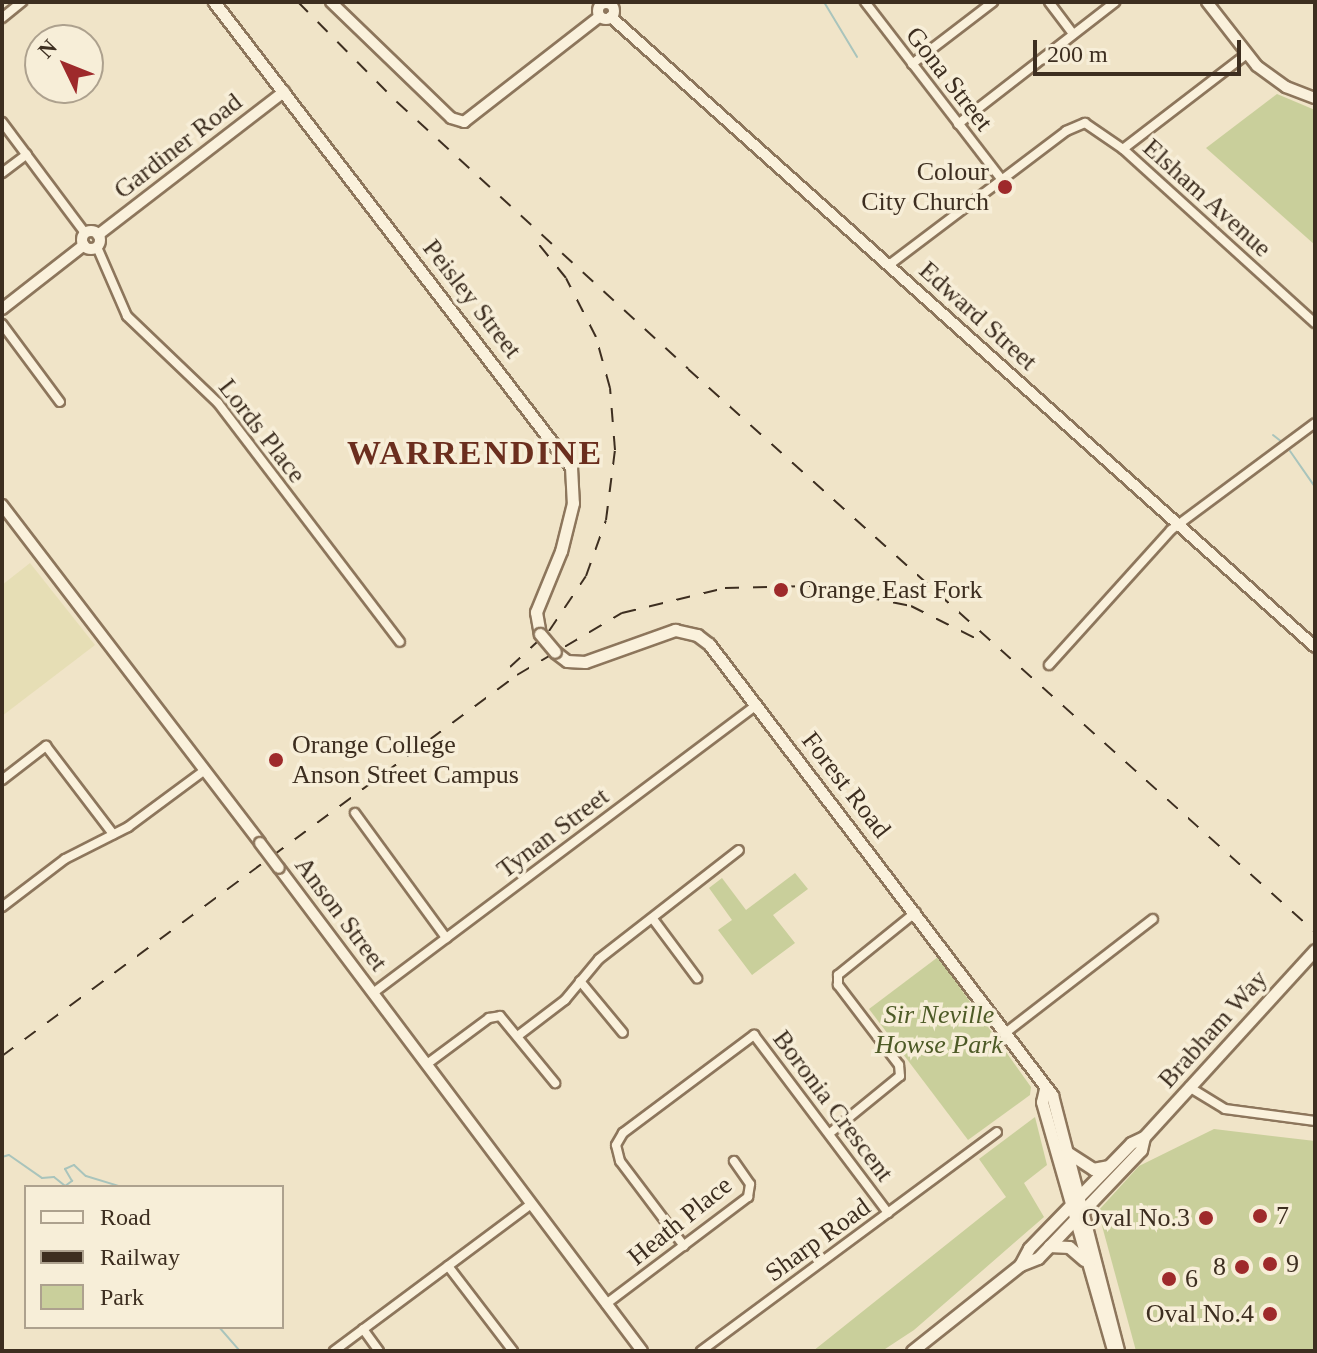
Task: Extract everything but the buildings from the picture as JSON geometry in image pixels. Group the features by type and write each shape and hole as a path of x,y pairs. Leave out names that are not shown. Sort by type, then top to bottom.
{"main road":[{"name":"Peisley Street","path":"214,2 571,467 573,503 561,551 536,612 540,634 555,652"},
{"name":"Forest Road","path":"555,652 567,661 585,662 665,632 687,631 709,644 1008,1031 1052,1095 1116,1351"},
{"name":"Brabham Way","path":"1020,1265 1079,1196 1108,1166 1144,1137 1315,950"},
{"name":"Forest Road","path":"1045,1089 1042,1102 1070,1206 1116,1351"},
{"name":"Brabham Way","path":"912,1351 1020,1265 1049,1246 1141,1150 1144,1137"},
{"path":"1067,1151 1093,1169 1108,1166"},
{"path":"1049,1246 1069,1247 1086,1264"}],"street":[{"path":"2,18 22,2"},
{"path":"331,2 459,122 473,118 607,8"},
{"path":"912,64 993,2"},
{"path":"1049,2 1073,34"},
{"path":"958,124 1115,2"},
{"path":"1207,2 1247,54 1286,87 1315,98"},
{"name":"Gona Street","path":"871,4 912,64 1003,181"},
{"name":"Edward Street","path":"607,8 1315,647"},
{"path":"1123,149 1247,54"},
{"name":"Gardiner Road","path":"98,235 284,92"},
{"path":"2,122 85,239 97,247 98,235 85,239 2,309"},
{"name":"Elsham Avenue","path":"1003,181 1066,131 1093,124 1315,323"},
{"path":"2,173 27,154"},
{"path":"889,265 1003,181"},
{"name":"Lords Place","path":"97,247 127,316 218,403 400,642"},
{"path":"2,324 60,402"},
{"path":"1049,665 1178,525 1315,423"},
{"name":"Anson Street","path":"2,505 642,1351"},
{"name":"Tynan Street","path":"373,993 757,705"},
{"path":"2,780 46,746 113,834"},
{"path":"2,907 65,859 113,834 205,770"},
{"path":"355,813 446,938"},
{"path":"519,1035 565,1000 599,959 739,850"},
{"path":"830,1133 900,1076 899,1065 838,985 838,975 916,912"},
{"path":"653,919 697,978"},
{"path":"1008,1031 1153,919"},
{"path":"580,981 623,1033"},
{"path":"427,1064 494,1016 506,1019 555,1083"},
{"name":"Boronia Crescent","path":"684,1246 620,1161 616,1145 623,1133 754,1035 888,1213"},
{"path":"1189,1087 1225,1109 1315,1121"},
{"name":"Sharp Road","path":"701,1351 997,1132"},
{"name":"Heath Place","path":"606,1304 748,1197 750,1184 734,1161"},
{"path":"334,1351 531,1204"},
{"path":"448,1266 513,1351"},
{"path":"363,1329 379,1351"}],"shaded area":[{"path":"30,563 95,645 2,716 2,585"}],"green space":[{"path":"1277,94 1315,110 1315,245 1206,148"},
{"path":"795,873 808,889 773,915 795,943 752,975 718,930 732,920 709,888 722,878 746,910"},
{"name":"Sir Neville Howse Park","path":"938,957 1031,1087 1030,1095 968,1140 869,1009"},
{"path":"1035,1117 1047,1165 1024,1183 1044,1217 914,1330 882,1351 813,1351 1006,1197 979,1159"},
{"path":"1214,1129 1315,1141 1315,1351 1136,1351 1098,1211 1139,1166"}],"waterway":[{"path":"824,2 857,57"},
{"path":"1273,435 1282,442"},
{"path":"1290,451 1315,487"},
{"path":"2,1157 9,1155 42,1178 54,1177 64,1185"},
{"path":"66,1185 72,1181 65,1169 74,1165 86,1176 116,1185"},
{"path":"221,1329 240,1351"}],"railway":[{"path":"298,2 397,102 688,369 1315,932"},
{"path":"510,667 549,631 586,576 606,520 615,450 610,388 596,337 566,278 536,241"},
{"path":"2,1056 517,675 622,613 725,588 811,586 911,606 977,639"}],"place":[{"name":"Colour City Church","path":"1005,187"},
{"name":"Orange East Fork","path":"781,590"},
{"name":"Orange College Anson Street Campus","path":"276,760"},
{"name":"7","path":"1260,1216"},
{"name":"Oval No.3","path":"1206,1218"},
{"name":"9","path":"1270,1264"},
{"name":"8","path":"1242,1267"},
{"name":"6","path":"1169,1279"},
{"name":"Oval No.4","path":"1270,1314"}],"district":[{"name":"WARRENDINE","path":"475,453"}]}
